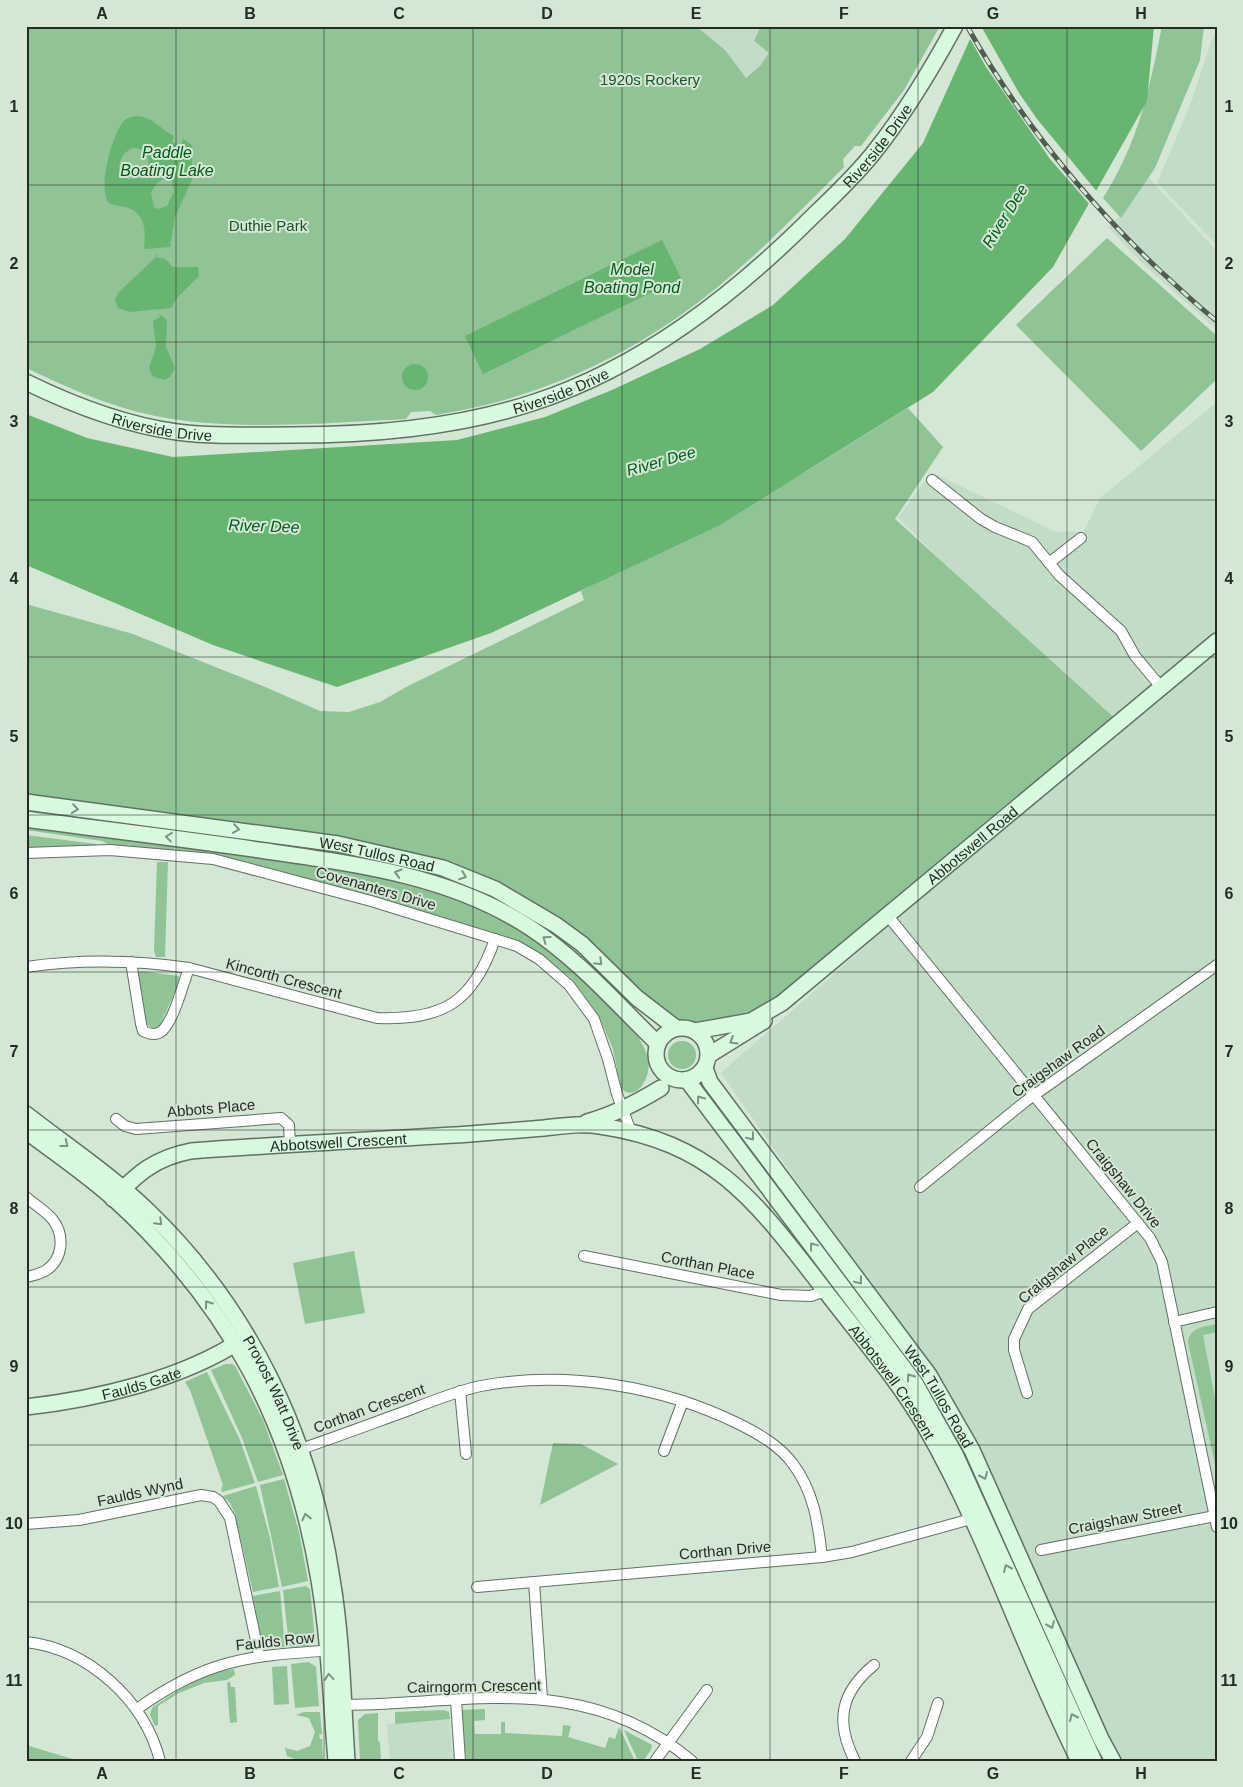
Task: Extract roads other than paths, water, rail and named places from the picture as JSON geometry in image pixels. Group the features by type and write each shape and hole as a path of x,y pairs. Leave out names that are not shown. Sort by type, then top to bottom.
{"street":[{"name":"Riverside Drive","path":"26,382 93,409 150,427 179,432 240,435 330,434 423,428 504,411 553,396 593,378 648,349 712,306 766,262 874,152 910,102 955,26"},
{"path":"932,480 981,519 1032,542 1049,563 1121,631 1135,656 1161,687"},
{"path":"1049,563 1081,538"},
{"name":"Abbotswell Road","path":"782,1003 1217,641"},
{"name":"West Tullos Road","path":"26,802 338,844 443,868 503,894 556,925 582,944 637,998 676,1028"},
{"name":"West Tullos Road","path":"26,819 334,860 386,870 436,884 485,902 535,932 570,957 658,1044"},
{"name":"Covenanters Drive","path":"26,853 110,850 213,859 332,890 516,946 539,959 570,985 583,1001 594,1019 602,1039 631,1132"},
{"name":"Craigshaw Drive","path":"888,916 1150,1238 1162,1262 1217,1527"},
{"name":"Kincorth Crescent","path":"26,967 58,962 131,962 189,968 377,1018 409,1019 440,1010 460,998 475,982 488,958 495,939"},
{"path":"131,962 140,1024 143,1031 148,1034 156,1034 162,1031 169,1020 189,968"},
{"name":"Craigshaw Road","path":"920,1187 1033,1096 1217,965"},
{"path":"782,1003 763,1022 707,1062 694,1078 686,1080 670,1078 658,1064 656,1058 658,1044 668,1032 676,1028 695,1031 751,1021 782,1003"},
{"path":"695,1031 705,1041 707,1062"},
{"name":"West Tullos Road","path":"707,1062 710,1082 929,1375 952,1412 972,1450 1101,1739 1113,1761"},
{"name":"Abbotswell Crescent","path":"622,1108 645,1089 652,1079 658,1064"},
{"name":"West Tullos Road","path":"686,1080 845,1289 915,1384 932,1412 956,1456 1094,1761"},
{"name":"Abbotswell Crescent","path":"579,1124 603,1118 643,1100 661,1088"},
{"name":"Provost Watt Drive","path":"26,1114 118,1194 241,1341 260,1388 295,1451 333,1650 338,1705 347,1761"},
{"name":"Abbots Place","path":"116,1119 125,1126 136,1129 273,1117 287,1122 290,1144"},
{"name":"Abbotswell Crescent","path":"118,1194 152,1164 175,1154 191,1151 290,1144 481,1133 579,1124 597,1125 659,1139 692,1154 726,1177 763,1212 886,1367 926,1427 971,1519 1060,1723 1079,1761"},
{"name":"Provost Watt Drive","path":"26,1131 84,1173 118,1194"},
{"path":"26,1197 52,1218 61,1237 59,1252 52,1265 44,1272 26,1277"},
{"name":"Craigshaw Place","path":"1027,1393 1014,1350 1014,1339 1020,1321 1028,1309 1138,1223"},
{"name":"Corthan Place","path":"584,1256 781,1294 810,1296 825,1291"},
{"path":"1174,1322 1217,1312"},
{"name":"Faulds Gate","path":"26,1407 99,1394 170,1375 241,1341"},
{"name":"Corthan Crescent","path":"295,1451 460,1391 482,1386 517,1383 583,1382 642,1390 682,1401 751,1430 771,1442 792,1462 807,1484 814,1505 822,1557"},
{"path":"460,1391 466,1454"},
{"path":"664,1451 682,1401"},
{"name":"Faulds Wynd","path":"26,1524 79,1520 134,1510 189,1496 213,1497 219,1501 230,1518 259,1655"},
{"name":"Craigshaw Street","path":"1041,1550 1214,1516"},
{"name":"Corthan Drive","path":"477,1586 822,1557 861,1550 971,1519"},
{"path":"534,1582 542,1698"},
{"path":"26,1642 41,1643 68,1653 110,1681 137,1708 153,1738 160,1761"},
{"name":"Faulds Row","path":"137,1708 195,1674 226,1662 259,1655 333,1650"},
{"path":"855,1761 846,1744 843,1714 852,1690 862,1675 874,1665"},
{"path":"655,1761 708,1690"},
{"name":"Cairngorm Crescent","path":"338,1705 542,1698 574,1703 608,1712 634,1723 668,1743 692,1761"},
{"path":"456,1700 460,1761"},
{"path":"911,1761 927,1737 938,1703"},
{"name":"Provost Watt Drive","path":"336,1761 338,1705"}],"water":[{"name":"River Dee","path":"976,26 1154,26 1147,101 1053,267 933,392 720,525 491,633 337,687 213,645 26,565 26,414 87,438 173,457 457,440 545,417 612,390 700,349 773,305 845,239 923,143"},
{"name":"Paddle Boating Lake","path":"134,116 146,118 174,136 172,142 181,145 183,139 192,145 192,180 175,217 170,247 144,249 145,231 142,219 128,208 109,203 106,196 105,175 115,137 119,127 125,120","holes":["133,148 140,149 145,153 148,158 148,164 147,170 143,175 128,179 120,174 119,166 123,155","163,179 172,182 174,191 167,206 158,209 154,207 151,193 156,184"]},
{"name":"Model Boating Pond","path":"662,240 681,278 483,374 465,336"},
{"path":"156,252 157,257 165,259 173,267 198,267 199,276 177,298 171,308 130,312 118,308 115,300 118,293 156,257"},
{"path":"159,314 167,320 166,347 175,368 170,377 164,380 152,376 149,368 156,347 153,321 160,317"},
{"path":"415,364 424,368 428,377 424,386 415,390 406,386 402,377 406,368"}],"railway":[{"path":"967,26 987,60 1030,124 1077,184 1129,241 1217,321"}],"park label":[{"name":"1920s Rockery","path":"650,79"},
{"name":"Duthie Park","path":"268,225"}]}
